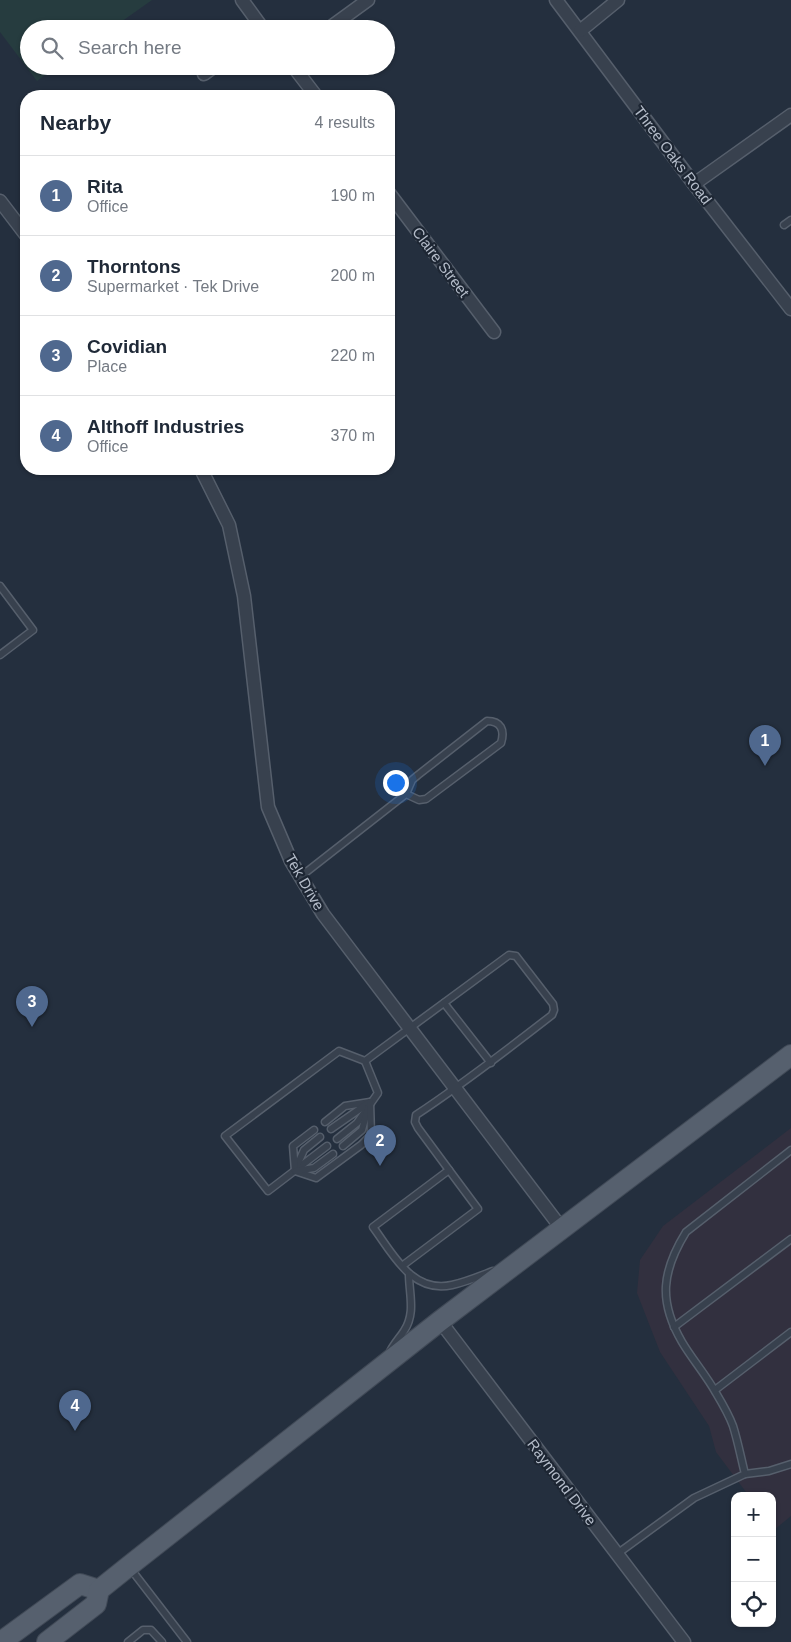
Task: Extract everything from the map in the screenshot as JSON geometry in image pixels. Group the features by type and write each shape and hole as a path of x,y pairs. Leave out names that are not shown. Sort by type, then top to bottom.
{"main road":[{"path":"47,1642 96,1604 99,1590 129,1566 440,1321 791,1055"},
{"path":"1,1642 80,1584 99,1590"}],"street":[{"path":"242,0 256,20"},
{"path":"340,20 368,0"},
{"name":"Three Oaks Road","path":"556,0 694,184 791,309"},
{"path":"580,31 618,0"},
{"path":"300,75 311,90"},
{"path":"694,184 791,115"},
{"path":"0,201 20,227"},
{"name":"Claire Street","path":"395,201 494,332"},
{"name":"Tek Drive","path":"204,475 229,525 244,596 268,807 291,862 323,914 562,1229"},
{"name":"Raymond Drive","path":"440,1321 684,1642"}],"lane":[{"path":"784,225 791,220"},
{"path":"0,586 33,630 0,655"},
{"path":"300,877 406,794 412,780 418,774 486,721 498,724 503,736 500,743 486,754 426,799 419,800 406,794"},
{"path":"365,1061 509,955 516,956 553,1004 554,1010 552,1015 456,1089 416,1115 415,1122 418,1128 478,1209 402,1266"},
{"path":"444,1003 491,1063"},
{"path":"327,1146 268,1191 225,1136 339,1051 365,1061 378,1093 356,1123 337,1138"},
{"path":"325,1122 344,1106 370,1102"},
{"path":"331,1129 370,1102"},
{"path":"343,1146 362,1130 370,1102"},
{"path":"295,1171 316,1178 362,1145 371,1135 370,1102"},
{"path":"295,1171 293,1146 314,1130"},
{"path":"295,1171 304,1150 320,1137"},
{"path":"745,1474 733,1425 715,1390 682,1342 669,1317 666,1294 667,1272 676,1249 686,1232 791,1150"},
{"path":"295,1171 314,1168 334,1154"},
{"path":"449,1170 373,1227 409,1274 418,1281 429,1285 441,1287 453,1285 494,1271 511,1268"},
{"path":"674,1327 791,1239"},
{"path":"384,1365 393,1345 405,1330 410,1319 412,1307 409,1274"},
{"path":"715,1390 791,1332"},
{"path":"618,1554 694,1498 745,1474 769,1471 791,1464"},
{"path":"129,1566 187,1642"},
{"path":"128,1642 143,1630 151,1630 162,1642"}],"shaded area":[{"path":"791,1128 791,1516 776,1528 776,1492 746,1492 716,1452 709,1426 660,1352 637,1293 640,1260 663,1226"}],"green space":[{"path":"0,0 152,0 124,20 20,20 20,58 0,32"},
{"path":"32,75 45,75 37,81"}],"place":[{"name":"Rita","path":"765,766"},
{"name":"Covidian","path":"32,1027"},
{"name":"Thorntons","path":"380,1166"},
{"name":"Althoff Industries","path":"75,1431"}]}
